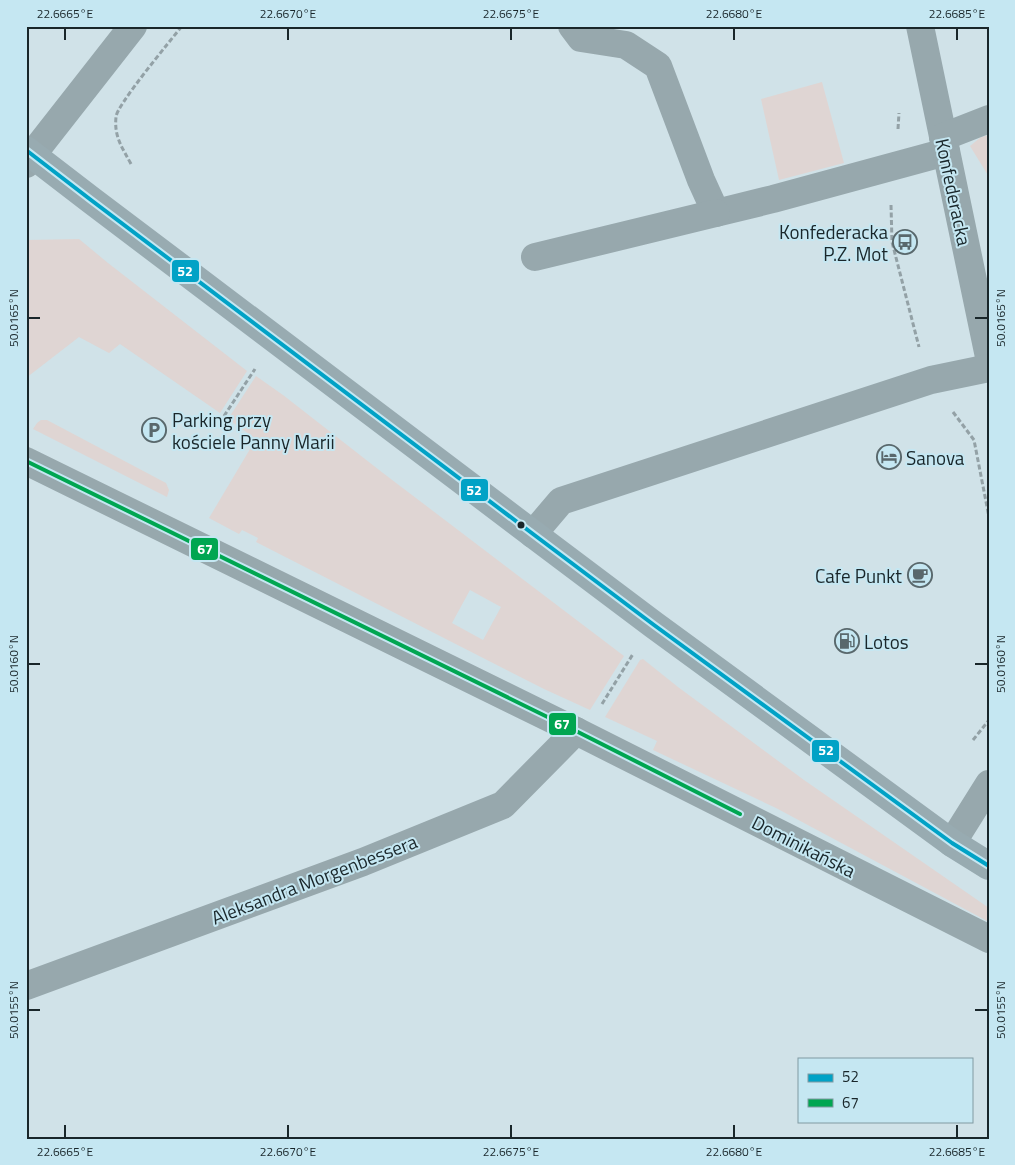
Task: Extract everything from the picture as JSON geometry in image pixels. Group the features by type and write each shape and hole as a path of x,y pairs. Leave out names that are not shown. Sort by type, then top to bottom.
{"main road":[{"path":"28,156 91,200 654,625 952,842 989,866"}],"street":[{"path":"28,156 133,26"},
{"path":"572,26 581,38 626,46 658,66 701,180 716,213"},
{"name":"Konfederacka","path":"920,26 989,357"},
{"path":"535,257 772,199 898,165 944,144 989,120"},
{"path":"533,534 561,502 931,380 989,368"},
{"name":"Dominikańska","path":"26,461 576,731 989,939"},
{"name":"Aleksandra Morgenbessera","path":"26,986 363,862 503,805 576,731"},
{"path":"952,842 989,784"}],"path":[{"path":"132,164 117,139 115,115 133,88 182,26"},
{"path":"899,110 898,165 891,197 892,242 922,362 931,380 974,440 989,517"},
{"path":"224,416 252,374"},
{"path":"599,710 633,654"},
{"path":"973,740 989,720"}],"shaded area":[{"path":"822,82 844,163 779,180 761,99"},
{"path":"989,135 989,177 970,146 981,137"},
{"path":"79,239 247,371 220,413 120,344 109,353 79,337 26,378 26,240"},
{"path":"256,376 624,656 590,710 544,689 256,542 258,538 242,530 239,534 209,518 256,439 228,419","holes":["470,590 501,607 483,640 452,623"]},
{"path":"41,420 47,420 166,483 169,490 167,497 33,429"},
{"path":"643,659 804,780 989,908 989,922 776,808 653,750 657,741 605,717 640,660"}],"transit line":[{"name":"52","path":"26,150 654,625 952,843 989,866"},
{"name":"67","path":"26,461 576,731 740,814"}],"place":[{"name":"Konfederacka P.Z. Mot","path":"905,242"},
{"name":"Parking przy kościele Panny Marii","path":"154,430"},
{"name":"Sanova","path":"889,457"},
{"name":"Cafe Punkt","path":"920,575"},
{"name":"Lotos","path":"847,641"}]}
